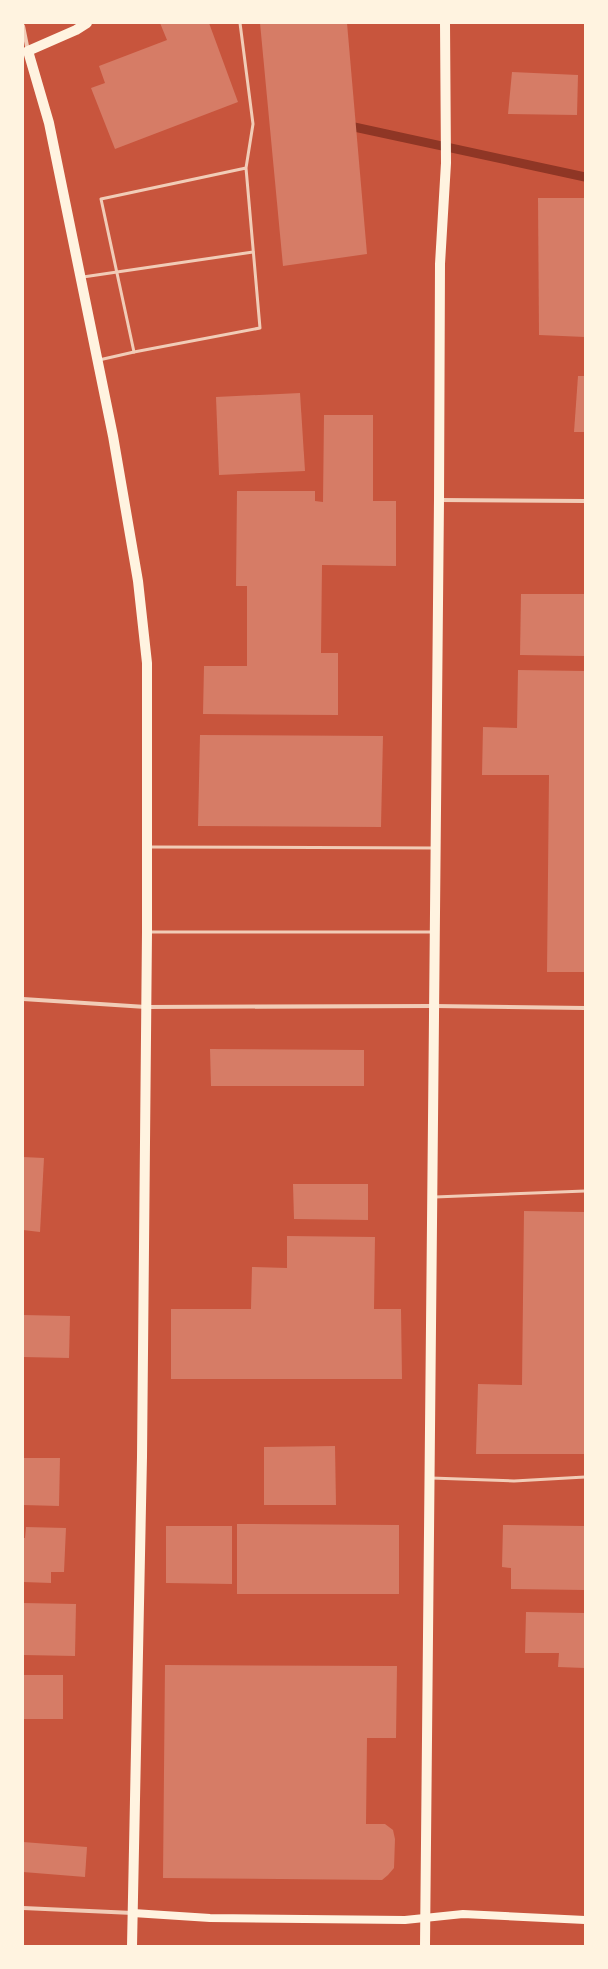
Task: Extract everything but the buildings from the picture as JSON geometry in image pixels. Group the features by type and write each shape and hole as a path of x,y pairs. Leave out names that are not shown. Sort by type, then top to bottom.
{"main road":[{"path":"87,23 76,30 28,51 49,123 114,436 138,581 147,664 147,932 142,1465 132,1946"},
{"path":"425,1946 433,1197 440,264 446,163 445,23"},
{"path":"133,1913 210,1918 397,1920 463,1914 585,1920"}],"street":[{"path":"23,26 28,51"},
{"path":"439,500 585,501"},
{"path":"23,999 146,1007 434,1006 585,1008"},
{"path":"23,1908 133,1913"}],"lane":[{"path":"98,360 260,328 246,168 253,124 240,23"},
{"path":"134,352 101,199 246,168"},
{"path":"81,277 253,252"},
{"path":"147,847 436,848"},
{"path":"147,932 435,932"},
{"path":"433,1197 585,1191"},
{"path":"430,1478 514,1481 585,1477"}],"waterway":[{"path":"345,125 585,177"}]}
